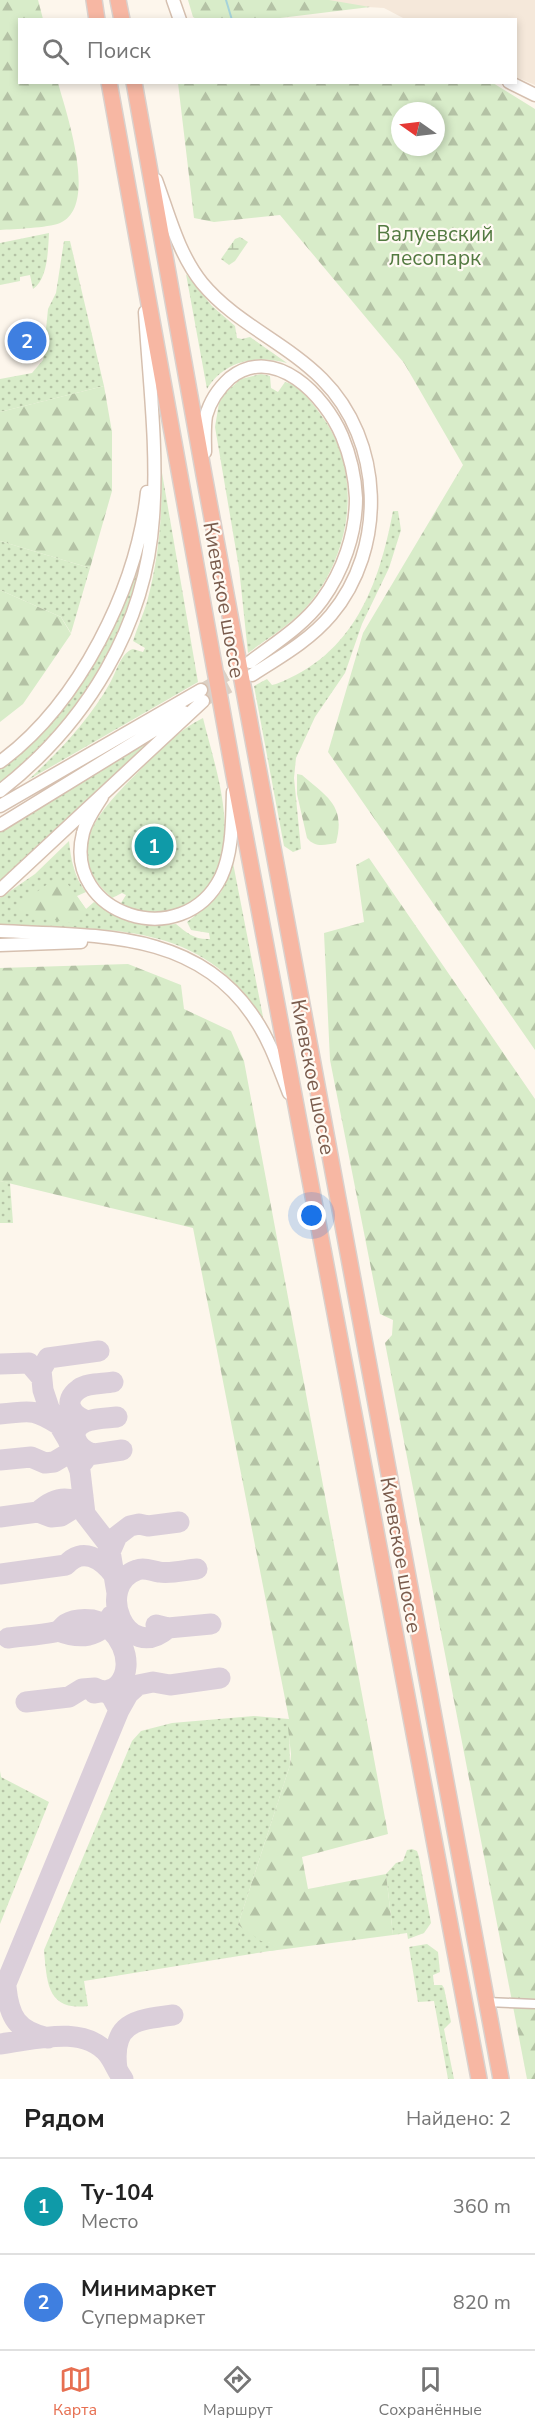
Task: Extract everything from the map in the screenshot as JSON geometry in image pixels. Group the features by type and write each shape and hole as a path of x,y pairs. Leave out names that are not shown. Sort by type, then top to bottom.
{"highway":[{"path":"94,0 98,18"},
{"path":"118,0 122,18"},
{"name":"Киевское шоссе","path":"109,84 234,776 300,1117 392,1626 479,2079"},
{"name":"Киевское шоссе","path":"134,84 204,475 501,2079"}],"main road":[{"path":"173,0 179,18"},
{"path":"513,84 535,95"},
{"path":"148,156 181,249 200,281 228,309 293,354 323,380 337,396 358,432 367,461 371,492 371,518 363,552 350,585 331,615 309,637 252,675"},
{"path":"0,791 29,767 61,735 100,682 122,641 139,596 151,537 154,478 141,257"},
{"path":"204,475 206,420 213,399 221,386 233,376 255,367 272,367 282,370 309,389 333,419 349,456 355,485 355,520 349,545 335,581 309,615 250,662"},
{"path":"0,762 55,707 81,672 116,607 132,564 144,516 152,431"},
{"path":"0,890 102,797 202,695"},
{"path":"0,806 202,695"},
{"path":"0,825 134,741 202,695"},
{"path":"102,797 87,821 81,841 82,859 88,879 103,899 121,912 145,919 165,919 185,913 199,905 220,880 230,847 234,776"},
{"path":"0,931 134,941 166,949 189,958 212,972 237,995 260,1027 300,1117"},
{"path":"0,945 134,941"}],"street":[{"path":"487,2002 535,2004"}],"shaded area":[{"path":"303,0 535,0 535,85 517,77 517,18 403,18 384,8 316,4"}],"green space":[{"path":"0,0 38,0 43,18 18,18 18,84 58,84 77,158 79,179 77,198 71,214 60,223 0,230"},
{"path":"188,0 329,0 370,7 280,18 193,17"},
{"name":"Валуевский лесопарк","path":"178,84 495,84 535,109 535,1050 328,752 363,633 463,465 404,363 280,215 214,222 194,218"},
{"path":"49,233 46,264 38,284 33,289 30,275 20,277 20,281 0,285 0,243"},
{"path":"240,237 248,242 235,261 229,265 221,259 235,239"},
{"path":"64,241 70,241 104,386 0,412 0,379 32,373 43,360 48,309 56,293"},
{"path":"186,274 212,306 235,326 237,338 250,337 287,363 264,360 243,362 223,372 207,389"},
{"path":"261,374 270,376 271,388 278,392 285,382 297,388 308,398 326,422 338,444 345,467 348,492 347,516 334,564 308,605 280,630 248,653 239,568 215,427 219,403 225,393 241,379"},
{"path":"104,386 112,432 112,491 90,568 0,541 0,412"},
{"path":"161,467 198,682 28,780 83,723 102,697 125,654 133,649 143,652 145,648 133,641 147,602 157,552 161,518"},
{"path":"393,511 398,511 401,530 389,568 362,624 345,673 315,717 296,758 294,778 301,849 293,852 284,846 254,686 267,679 272,685 276,684 303,671 325,655 344,636 370,591 380,565"},
{"path":"144,534 140,571 132,601 112,650 70,718 0,787 0,769 87,674 99,654 120,612"},
{"path":"0,541 90,568 71,633 61,617 0,590"},
{"path":"0,590 61,617 71,634 23,704 0,722"},
{"path":"203,718 220,784 225,830 223,852 216,873 204,892 195,901 176,911 156,913 123,907 121,903 126,895 122,893 112,898 96,880 88,863 87,846 91,830 112,800 154,756 177,735"},
{"path":"151,740 81,809 0,881 0,828"},
{"path":"297,774 302,775 332,803 338,819 336,843 317,845 307,838 297,794"},
{"path":"69,841 74,868 86,892 77,896 86,909 94,902 129,922 149,926 176,924 192,935 205,939 210,939 209,933 191,930 187,922 221,892 233,863 264,1022 239,988 212,963 181,947 148,936 114,931 0,925 0,898 35,874"},
{"path":"369,858 535,1099 535,2079 527,2079 385,1343 392,1335 393,1320 380,1314 330,1060 324,933 364,922 356,865"},
{"path":"56,878 67,883 86,909 83,915 71,923 38,917 13,909"},
{"path":"128,964 181,985 184,1009 231,1031 244,1061 388,1834 302,1857 308,1889 386,1874 393,1935 270,1951 270,1943 261,1941 238,1925 290,1765 287,1719 289,1719 193,1228 0,1181 0,968"},
{"path":"0,1181 10,1183 13,1223 0,1223"},
{"path":"254,1716 289,1719 290,1765 238,1925 270,1943 276,1950 84,1981 88,2006 64,2004 57,1999 48,1984 44,1950 132,1741 141,1731 172,1723"},
{"path":"0,1771 1,1777 49,1802 0,1924"},
{"path":"407,1850 417,1851 419,1857 431,1923 424,1933 408,1939 407,1933 393,1935 386,1874 396,1863 403,1861"},
{"path":"427,1944 438,1952 440,1972 433,1975 434,1985 442,1985 444,1988 451,2022 444,2029 454,2079 448,2079 434,2001 418,2002 409,1947"}],"waterway":[{"path":"226,0 231,18"}],"taxiway":[{"path":"99,1351 48,1358 41,1370 43,1390 49,1408 68,1440 80,1471 85,1514 109,1545 117,1593"},
{"path":"0,1364 29,1363 41,1377"},
{"path":"88,1421 73,1412 71,1398 79,1389 86,1386 113,1382"},
{"path":"0,1414 30,1412 58,1424"},
{"path":"93,1454 78,1443 75,1433 77,1428 91,1420 117,1417"},
{"path":"0,1460 31,1457 45,1463 54,1462 69,1453 75,1439"},
{"path":"83,1462 88,1455 122,1450"},
{"path":"0,1517 38,1512 51,1517 61,1516 74,1508 83,1496"},
{"path":"38,1512 54,1501 66,1499 84,1506"},
{"path":"110,1552 117,1536 130,1526 179,1522"},
{"path":"0,1574 66,1565 72,1559 85,1556 98,1560 114,1575"},
{"path":"168,1628 153,1637 139,1637 128,1630 117,1605 118,1591 124,1578 140,1569 168,1573 197,1569"},
{"path":"58,1631 81,1636 88,1635 101,1629 111,1616"},
{"path":"8,1638 55,1632 76,1620 93,1620 102,1623 117,1637 122,1646 126,1666 124,1675 117,1686 107,1691 94,1693"},
{"path":"156,1625 168,1628 211,1624"},
{"path":"119,1710 128,1694 138,1685 153,1682 170,1685 220,1678"},
{"path":"0,1998 119,1710 111,1695 95,1688 82,1689 69,1697 26,1702"},
{"path":"6,1987 9,2007 16,2021 29,2031 48,2038"},
{"path":"117,2069 118,2042 128,2027 147,2019 173,2015"},
{"path":"0,2044 57,2036 85,2039 98,2045 108,2054 123,2079"}],"tunnel":[{"path":"201,690 246,664"},
{"path":"203,701 250,676"}],"place":[{"name":"Минимаркет","path":"27,341"},
{"name":"Ту-104","path":"154,846"}]}
